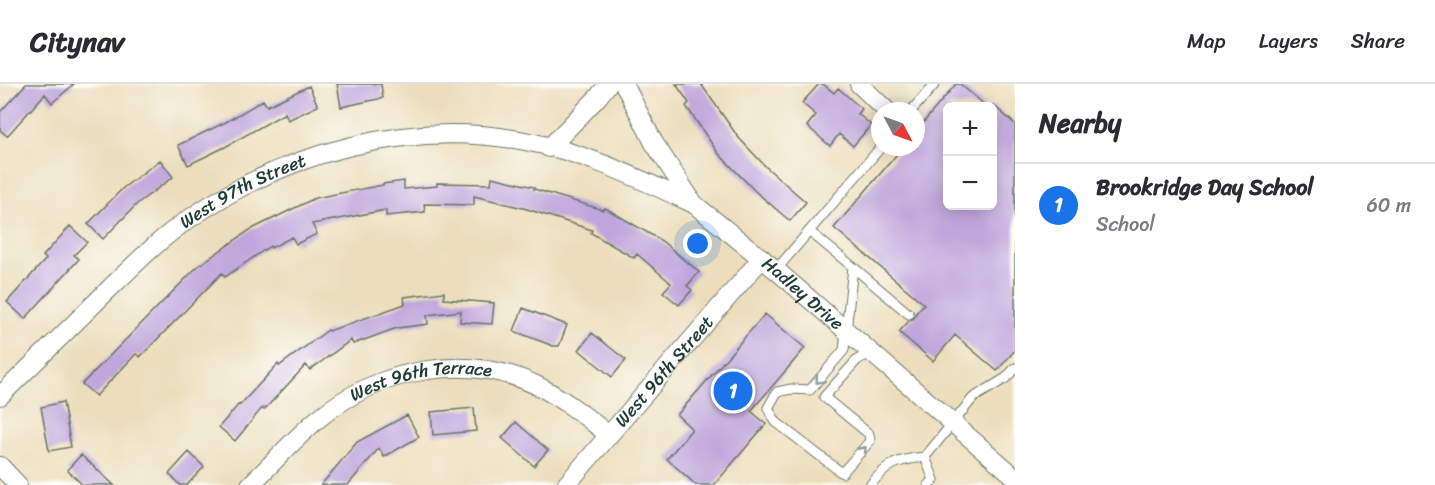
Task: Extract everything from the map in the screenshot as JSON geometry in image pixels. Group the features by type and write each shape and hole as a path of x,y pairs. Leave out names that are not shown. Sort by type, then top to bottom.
{"street":[{"path":"549,148 608,84"},
{"name":"Hadley Drive","path":"624,84 654,142 694,204 769,264 1015,477"},
{"path":"867,87 880,102"},
{"name":"West 97th Street","path":"0,396 143,256 187,220 259,178 338,149 385,140 431,135 468,135 526,141 584,157 694,204"},
{"name":"West 96th Street","path":"566,485 609,435 769,264"},
{"name":"West 96th Terrace","path":"250,485 319,418 357,392 395,376 429,369 465,368 502,374 528,382 565,401 609,435"},
{"path":"0,466 18,485"}],"lane":[{"path":"919,102 935,84"},
{"path":"769,264 809,231 872,156"},
{"path":"809,231 909,314"},
{"path":"853,267 844,350 810,390 791,389 777,392 768,408 776,422 842,473 870,441 868,434 824,397 857,360 872,352"},
{"path":"870,485 883,470 901,459 925,457 972,398 1006,378 1015,368"},
{"path":"925,457 934,480 929,485"}],"building":[{"path":"26,84 74,84 52,103 45,94 7,136 0,130 0,112"},
{"path":"337,84 381,84 383,98 341,107"},
{"path":"676,84 701,84 738,137 766,167 806,202 790,221 755,191 718,153 686,106 689,103"},
{"path":"819,84 823,84 834,93 838,88 862,109 858,114 871,125 853,146 839,134 830,146 807,126 816,115 802,103"},
{"path":"956,84 960,84 981,102 943,102 943,210 997,210 997,108 1015,124 1015,350 997,371 955,335 933,361 899,332 914,318 924,304 834,228 895,156 925,156 925,120"},
{"path":"309,86 318,106 288,120 285,113 188,165 178,145 226,122 263,100 267,106"},
{"path":"160,160 173,177 138,203 103,239 88,224 123,188"},
{"path":"492,177 534,187 534,189 603,210 605,208 662,241 699,272 687,286 692,290 679,305 663,292 671,283 637,254 634,258 591,233 592,230 527,209 474,196 474,205 424,204 425,212 386,216 386,210 312,224 317,234 296,244 292,237 271,248 270,246 225,277 222,273 140,357 136,354 96,396 82,384 198,266 250,230 315,198 404,181 404,189 437,186 437,183 491,184"},
{"path":"70,226 87,242 74,255 79,259 25,319 7,302 46,259 43,256"},
{"path":"444,292 444,299 494,303 492,324 460,322 461,311 427,315 428,324 397,328 353,344 351,340 310,370 306,365 264,410 262,408 235,441 219,427 278,364 279,366 328,330 405,304 404,297"},
{"path":"523,308 567,325 559,346 553,346 514,331"},
{"path":"765,314 805,348 751,411 766,424 714,485 696,485 667,459 692,429 677,415"},
{"path":"592,333 626,360 612,377 579,350"},
{"path":"63,402 71,447 49,451 41,407"},
{"path":"474,408 476,431 433,435 431,412"},
{"path":"407,415 419,437 384,457 379,448 348,485 321,485 357,442"},
{"path":"516,422 548,450 534,466 502,438"},
{"path":"189,452 204,467 187,485 180,485 169,474"},
{"path":"81,455 114,485 83,485 67,470"}],"place":[{"name":"Brookridge Day School","path":"733,391"}]}
